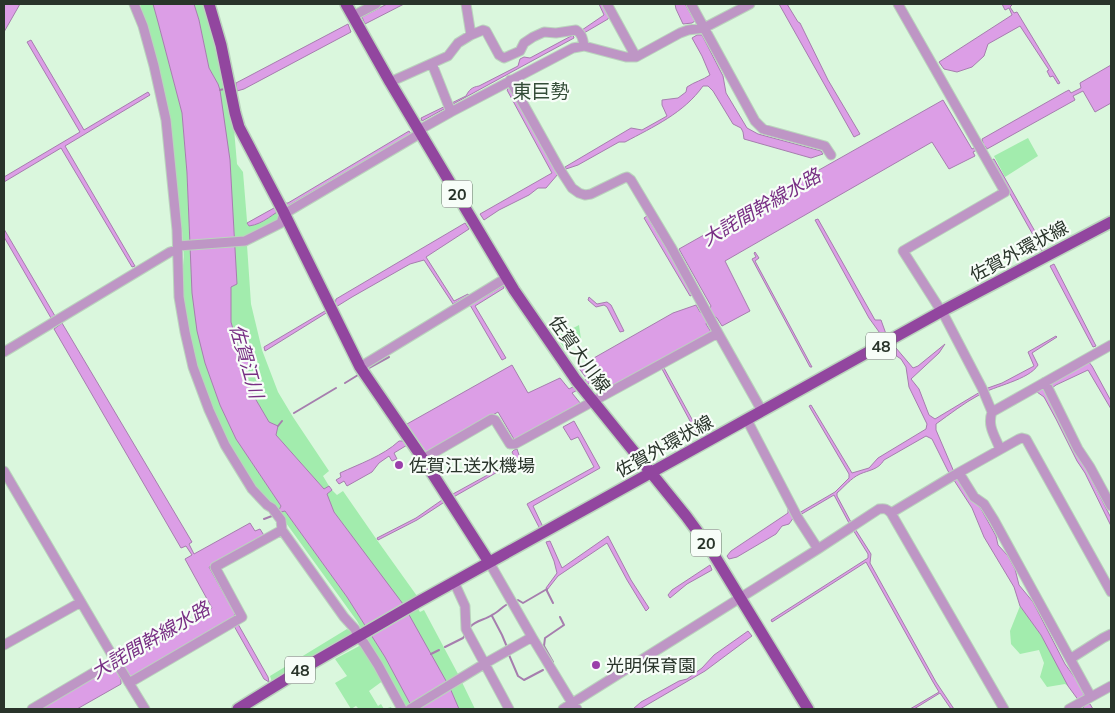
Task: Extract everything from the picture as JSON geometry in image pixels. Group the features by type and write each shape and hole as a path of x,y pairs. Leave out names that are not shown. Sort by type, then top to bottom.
{"main road":[{"path":"209,4 222,45 239,127 360,367 423,459 489,562"},
{"name":"佐賀大川線","path":"346,4 506,278 576,380 652,472 711,550 808,709"},
{"name":"佐賀外環状線","path":"238,709 309,665 489,562 942,311 1111,222"}],"street":[{"path":"134,4 143,26 166,120 177,248 179,297 196,376 225,445 252,489 277,514 281,520 282,530 344,617 361,635 364,644 402,709"},
{"path":"353,16 376,4"},
{"path":"466,4 471,34"},
{"path":"607,4 636,57"},
{"path":"691,4 755,121 763,129 824,146 831,155"},
{"path":"4,352 177,248 245,241 280,224 282,209 420,132 451,112 573,48 584,46 626,57 636,57 688,30 704,28 750,4"},
{"path":"898,4 1004,192 903,251 942,311 992,412"},
{"path":"390,82 448,56 458,43 471,34 483,30 486,31 499,55 504,58 520,51 524,43 533,36 544,32 556,33 576,30 583,38 584,46"},
{"path":"432,64 451,112"},
{"path":"510,80 559,168 572,188 578,193 591,194 624,178 627,177 631,180 672,247 762,411"},
{"path":"360,367 506,278"},
{"path":"423,459 492,419 495,420 510,444 515,444 718,333"},
{"path":"1000,449 989,424 992,412 1111,345"},
{"path":"1045,382 1078,449 1111,506"},
{"path":"747,420 796,515 818,549"},
{"path":"891,513 1000,449 1022,438 1026,438 1111,592"},
{"path":"4,471 145,709"},
{"path":"955,475 974,497 984,504 994,520 1052,623 1087,699"},
{"path":"563,709 575,706 852,526 883,508 891,513 1004,709"},
{"path":"129,683 242,617 215,567 282,530"},
{"path":"489,562 575,706"},
{"path":"454,582 465,606 467,632 509,709"},
{"path":"4,646 81,602"},
{"path":"1070,659 1111,634"},
{"path":"410,709 532,636"},
{"path":"32,709 116,660"},
{"path":"1069,709 1111,686"}],"green space":[{"path":"140,4 153,4 182,113 190,242 205,363 220,405 236,439 281,506 279,510 281,512 285,511 347,597 385,657 413,709 406,709 357,621 273,505 254,488 228,445 195,367 181,285 184,257 182,228 177,212 158,67"},
{"path":"194,4 206,4 233,117 237,164 243,172 248,226 264,221 276,211 280,221 247,245 251,304 262,350 278,392 329,471 323,476 329,486 324,489 276,435 252,393 244,368 254,364 248,345 239,350 231,322 231,287 235,238 218,84 209,68"},
{"path":"1028,138 1038,156 1005,177 994,156"},
{"path":"579,325 581,339 565,349 556,337"},
{"path":"332,490 337,495 343,491 417,596 412,599 420,612 424,610 475,709 459,709 450,688 363,551 334,512 327,494"},
{"path":"1020,606 1041,635 1068,686 1065,684 1047,687 1040,677 1044,663 1039,650 1020,654 1011,644 1010,631"},
{"path":"347,629 354,634 272,682 270,676"},
{"path":"361,645 384,680 369,691 378,706 381,704 384,709 359,709 356,706 351,709 335,683 347,676 335,659"}],"water":[{"path":"4,4 20,4 4,32"},
{"name":"佐賀江川","path":"153,4 194,4 209,68 220,90 230,160 237,284 231,287 231,322 239,350 248,345 254,365 244,368 252,393 269,422 278,426 276,435 324,489 329,486 332,490 327,494 334,512 403,604 450,688 459,709 413,709 385,657 347,597 285,511 281,512 279,510 281,506 236,439 220,405 205,363 197,331 192,293 187,173 182,113"},
{"path":"387,4 404,4 365,24 362,17"},
{"path":"599,4 604,4 610,14 608,19 584,33 582,30 604,15"},
{"path":"675,4 685,4 695,21 683,24"},
{"path":"779,4 787,4 800,23 828,80 860,134 854,137"},
{"path":"1002,4 1012,5 1010,7 1014,13 1017,12 1060,83 1058,84 1053,76 1050,77 1047,71 1049,70 1020,26 988,44 984,56 972,67 957,72 944,69 939,62 1012,15 1009,8 1005,10"},
{"path":"348,24 351,32 237,91 236,83"},
{"path":"573,35 574,38 422,121 421,118 466,96 473,88 518,66 520,59 524,57 530,58"},
{"path":"702,35 723,76 726,93 747,128 758,134 821,151 823,154 811,158 744,139 741,128 733,124 713,91 708,86 703,86 687,104 657,125 625,142 619,142 578,165 566,169 565,167 631,128 642,130 667,116 662,100 678,98 686,92 687,87 710,75 692,38"},
{"path":"31,40 84,130 148,92 150,95 65,146 135,266 132,267 61,148 4,182 4,177 80,132 27,42"},
{"name":"大詫間幹線水路","path":"1111,65 1111,103 1095,112 1083,91 1073,96 1075,100 987,149 985,146 973,152 975,156 949,169 932,142 725,261 750,311 722,326 717,318 713,316 708,319 706,324 711,332 600,393 590,383 572,393 581,404 515,441 498,412 426,453 417,439 394,453 397,459 392,461 389,456 379,463 372,472 347,486 344,481 339,484 336,480 341,477 340,473 378,455 399,441 404,441 413,435 407,424 512,365 528,393 560,378 569,389 587,379 578,367 673,313 696,305 700,312 704,313 709,310 711,306 679,249 943,100 972,149 983,143 982,139 1065,92 1069,90 1071,93 1081,88 1080,83"},
{"path":"509,88 558,174 546,188 538,188 484,220 480,214 552,173 507,90"},
{"path":"409,131 411,134 281,209 264,221 249,226 247,223 283,203 288,203"},
{"path":"994,159 1045,249 1042,251 991,160"},
{"path":"647,216 694,294 690,296 644,218"},
{"path":"818,219 875,320 881,320 886,334 882,336 869,318 815,220"},
{"path":"465,223 469,229 426,257 454,301 469,295 453,304 424,260 410,264 352,297 265,351 264,347 335,305 336,299"},
{"path":"4,229 55,316 51,318 4,237"},
{"path":"755,252 759,258 755,261 812,367 810,367 752,259 756,257"},
{"path":"1054,264 1096,346 1093,347 1050,266"},
{"path":"503,286 504,288 475,306 506,358 502,360 470,305"},
{"path":"589,297 597,304 607,302 611,305 624,331 620,332 607,307 604,305 596,307 588,300"},
{"path":"62,323 192,542 189,544 194,554 250,523 255,531 260,529 265,537 209,567 235,613 234,617 132,678 127,671 119,675 121,684 77,709 39,709 109,668 114,668 118,672 125,668 122,661 212,608 185,559 192,555 186,546 181,548 54,329"},
{"path":"1056,336 1032,353 1038,365 1027,375 985,392 968,402 936,424 936,430 954,472 971,500 980,507 996,536 998,545 1008,556 1015,569 1019,585 1033,602 1065,664 1078,682 1093,709 1084,709 1086,704 1079,701 1068,686 1041,635 1020,606 1014,587 984,537 972,508 948,471 932,439 926,436 884,460 876,468 854,478 837,493 837,496 871,554 870,563 936,682 954,709 951,709 940,693 914,709 910,709 939,692 866,562 772,622 771,620 868,558 868,554 834,495 794,517 789,524 782,526 776,534 737,557 729,559 727,556 731,551 788,513 788,505 799,513 835,492 849,478 849,474 809,406 811,405 852,473 869,468 878,458 926,429 927,424 909,387 906,367 901,359 892,351 896,348 913,368 945,344 939,353 911,379 919,389 929,415 935,419 985,389 1002,383 1034,366 1028,352"},
{"path":"1088,361 1111,401 1111,409 1088,370 1052,388 1051,383"},
{"path":"664,368 699,432 697,434 662,369"},
{"path":"1043,388 1046,389 1111,518 1111,526 1044,397 1037,392"},
{"path":"574,421 600,468 533,506 543,527 540,529 527,504 594,467 578,437 571,440 563,427"},
{"path":"517,449 520,458 515,462 417,520 378,540 377,538 416,518 442,500 513,461 515,458 512,452"},
{"path":"608,536 631,580 649,608 646,611 607,543 558,576 547,590 546,588 557,573 546,542 550,541 562,568"},
{"path":"710,565 712,570 687,584 670,598 668,595 672,590"},
{"path":"238,624 269,682 264,679 234,626"},
{"path":"748,631 752,636 705,671 640,709 633,709 641,702 679,681 687,679 702,668 714,655"}],"waterway":[{"path":"220,90 224,89"},
{"path":"367,369 389,357"},
{"path":"345,383 358,375"},
{"path":"294,413 336,388"},
{"path":"278,426 282,421"},
{"path":"264,519 272,516"},
{"path":"518,600 523,603 547,589 553,603"},
{"path":"470,627 506,605"},
{"path":"492,616 507,647"},
{"path":"553,662 544,646 545,638 564,625 560,617"},
{"path":"445,647 463,638 465,635"},
{"path":"431,654 439,650"},
{"path":"509,655 518,676 524,680 543,670"}],"place":[{"name":"佐賀江送水機場","path":"399,465"},
{"name":"光明保育園","path":"596,665"}],"district":[{"name":"東巨勢","path":"541,91"}]}
